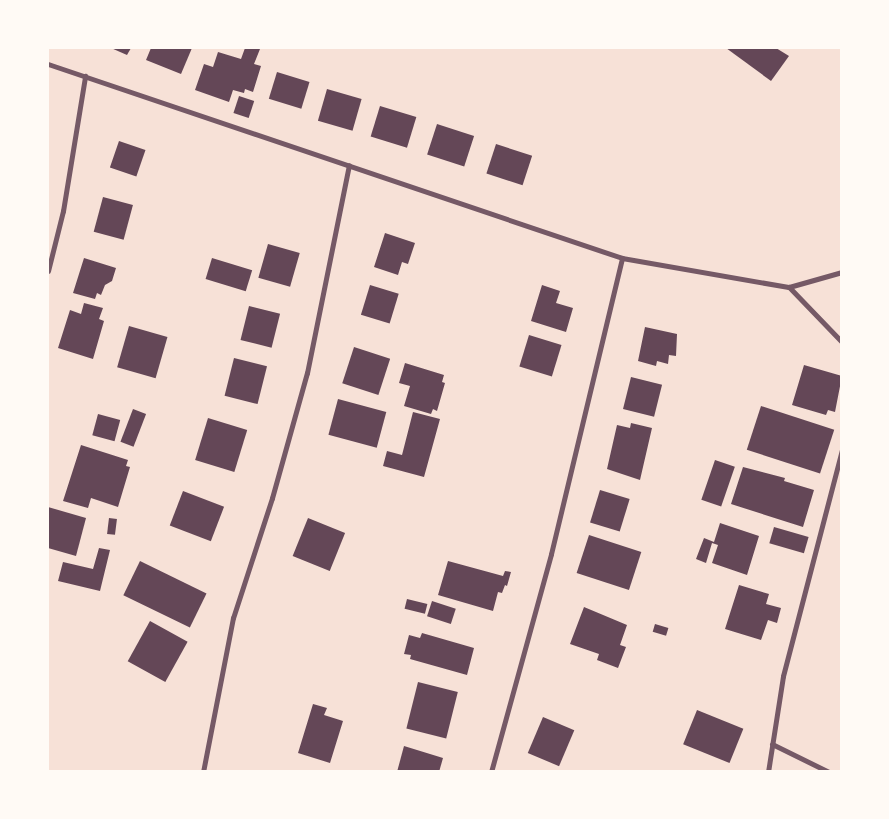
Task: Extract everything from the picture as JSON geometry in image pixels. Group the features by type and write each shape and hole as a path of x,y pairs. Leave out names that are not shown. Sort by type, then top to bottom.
{"street":[{"path":"48,64 622,258 790,287 842,272"},
{"path":"48,272 63,211 84,76"},
{"path":"202,772 233,618 272,498 307,373 349,165"},
{"path":"491,772 551,554 622,258"},
{"path":"790,287 842,342"},
{"path":"768,772 783,676 842,450"},
{"path":"772,744 829,772"}],"building":[{"path":"111,48 131,48 127,55"},
{"path":"151,48 192,48 181,74 146,60"},
{"path":"245,48 260,49 254,64 261,66 253,92 245,89 244,93 233,90 229,102 195,90 204,64 213,67 218,52 241,59"},
{"path":"726,48 776,48 789,56 771,81"},
{"path":"277,72 310,82 301,109 269,99"},
{"path":"327,89 362,99 353,131 318,121"},
{"path":"239,96 254,101 249,118 233,113"},
{"path":"380,106 416,117 407,148 371,137"},
{"path":"437,124 474,136 464,166 427,154"},
{"path":"119,141 145,150 136,177 110,167"},
{"path":"496,144 532,156 523,185 486,173"},
{"path":"103,197 133,205 124,240 94,232"},
{"path":"385,233 415,243 408,264 402,262 398,275 374,267"},
{"path":"268,244 300,253 290,287 258,278"},
{"path":"84,258 116,268 112,281 105,285 101,295 97,293 95,299 73,293"},
{"path":"212,258 252,270 246,291 206,279"},
{"path":"370,285 399,294 390,323 361,315"},
{"path":"542,285 560,291 556,303 573,308 566,332 531,321"},
{"path":"84,303 103,308 99,319 104,321 93,359 58,348 70,310 81,314"},
{"path":"249,306 280,314 272,348 241,340"},
{"path":"129,326 167,337 156,378 117,367"},
{"path":"645,327 677,334 676,356 669,355 668,364 657,361 656,366 638,361"},
{"path":"529,335 562,345 552,376 519,367"},
{"path":"354,347 390,359 378,395 342,383"},
{"path":"234,358 267,366 258,404 225,396"},
{"path":"405,363 444,375 442,382 445,383 437,411 433,409 431,414 404,406 410,386 399,383"},
{"path":"804,365 842,376 835,412 828,410 826,415 792,405"},
{"path":"631,377 662,385 654,417 623,409"},
{"path":"338,399 386,412 377,448 328,435"},
{"path":"761,406 834,430 820,474 747,450"},
{"path":"133,409 146,414 134,447 120,442"},
{"path":"413,412 440,419 424,477 383,466 387,451 402,455"},
{"path":"98,414 120,420 115,441 92,435"},
{"path":"208,418 247,430 234,472 195,460"},
{"path":"631,423 652,428 640,480 607,469 617,425 630,428"},
{"path":"81,445 128,460 126,466 130,467 118,507 91,498 88,508 63,501"},
{"path":"715,460 735,467 721,507 701,500"},
{"path":"743,467 785,478 784,481 814,490 803,527 731,504"},
{"path":"600,490 630,499 620,532 590,523"},
{"path":"183,491 224,507 211,541 170,526"},
{"path":"48,507 86,518 76,556 48,548"},
{"path":"109,518 117,519 115,535 107,534"},
{"path":"308,518 345,533 330,571 293,556"},
{"path":"720,523 759,536 747,575 712,563 718,545 712,543 706,563 696,559 704,538 714,542"},
{"path":"774,527 809,537 804,553 769,543"},
{"path":"589,535 641,552 629,590 577,573"},
{"path":"99,548 110,550 100,591 58,581 63,562 93,569"},
{"path":"140,561 207,593 190,628 123,595"},
{"path":"448,561 503,576 505,571 511,572 507,586 505,585 502,593 498,592 493,611 438,595"},
{"path":"739,585 769,594 766,604 781,608 777,623 768,620 761,640 725,629"},
{"path":"407,599 427,604 425,614 405,609"},
{"path":"432,601 456,609 451,624 427,616"},
{"path":"584,607 627,625 620,645 626,647 618,668 597,660 599,654 570,644"},
{"path":"150,621 188,642 165,682 128,661"},
{"path":"655,624 668,628 666,636 653,632"},
{"path":"422,633 474,648 467,675 410,659 411,655 404,654 409,635 420,638"},
{"path":"418,682 458,692 446,738 406,729"},
{"path":"313,704 327,708 324,715 343,721 330,763 298,753"},
{"path":"697,710 743,729 729,763 683,744"},
{"path":"543,717 574,730 559,766 528,753"},
{"path":"404,746 443,758 439,772 397,772"}]}
